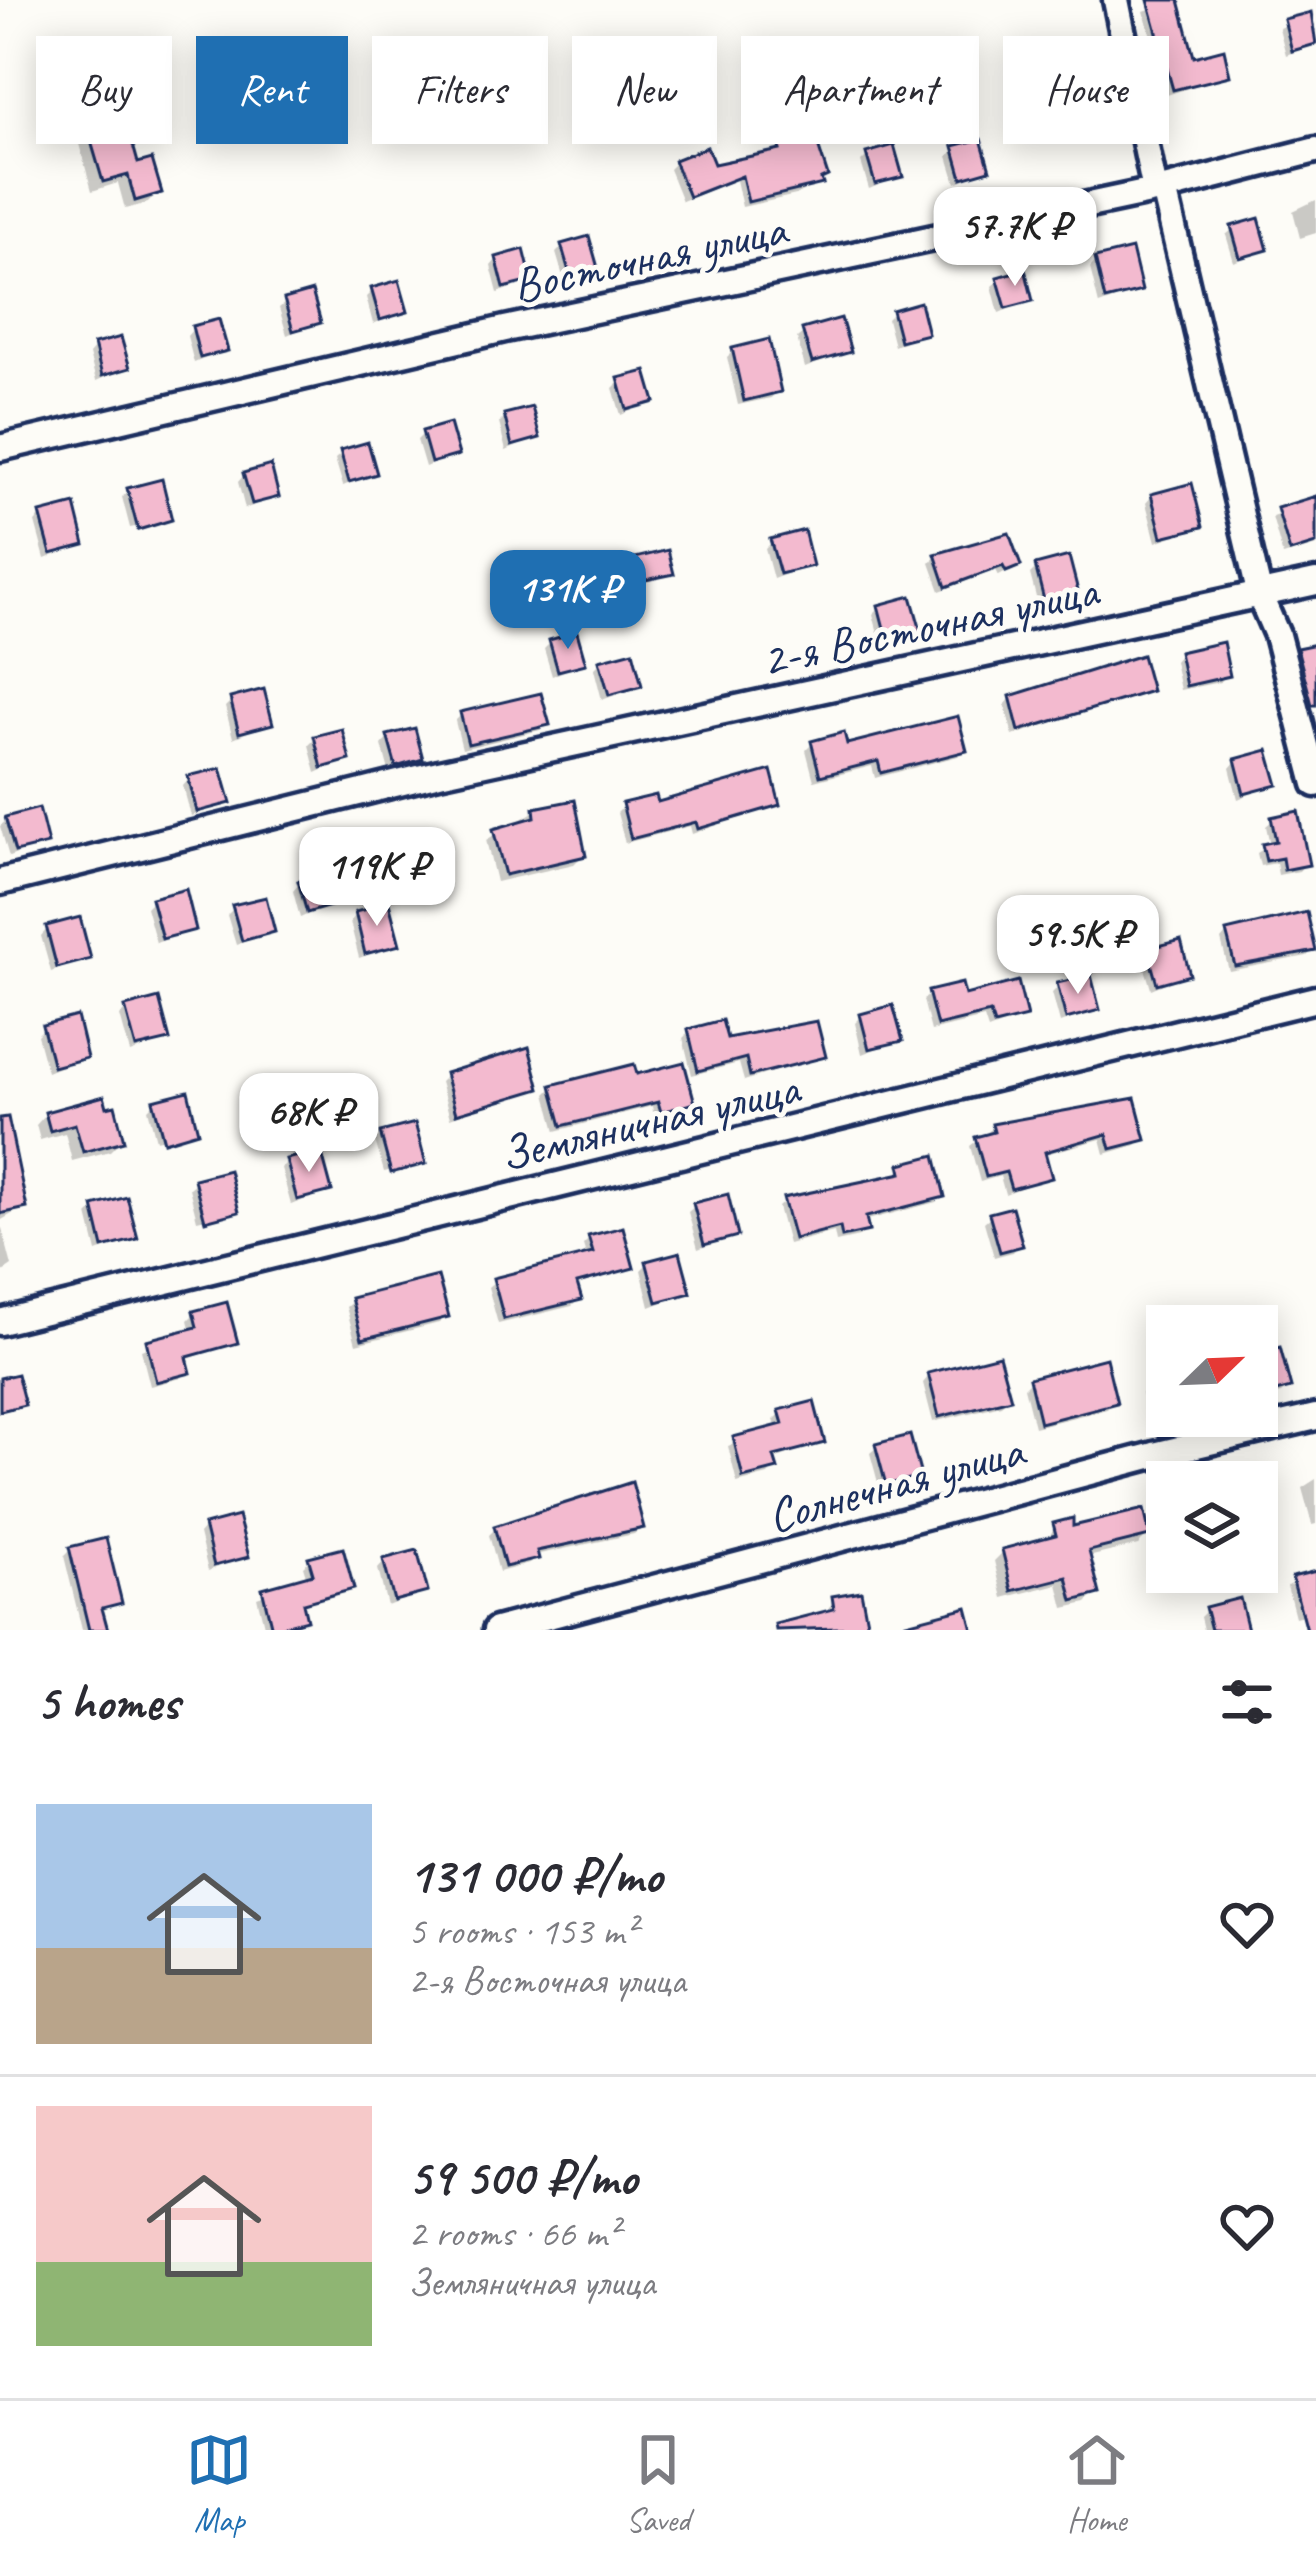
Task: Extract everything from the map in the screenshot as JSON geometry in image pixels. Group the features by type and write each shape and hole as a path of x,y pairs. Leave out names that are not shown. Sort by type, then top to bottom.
{"street":[{"path":"1116,0 1259,596 1276,635 1316,784"},
{"name":"Восточная улица","path":"0,448 505,329 1159,190 1316,150"},
{"name":"2-я Восточная улица","path":"0,882 439,773 1316,582"},
{"name":"Земляничная улица","path":"0,1322 453,1207 892,1107 1316,999"},
{"name":"Солнечная улица","path":"496,1630 1154,1455 1316,1417"}],"building":[{"path":"1148,0 1179,0 1194,57 1224,49 1230,76 1173,90 1169,36 1158,36"},
{"path":"1311,12 1316,44 1292,51 1284,19"},
{"path":"979,140 990,170 962,178 953,146 979,144"},
{"path":"92,144 133,144 138,163 152,159 162,193 135,201 128,175 103,182"},
{"path":"778,144 818,144 828,176 821,179 823,184 748,202 742,176 689,197 674,160 707,147 714,164 780,150"},
{"path":"894,145 903,177 875,184 866,153"},
{"path":"1259,218 1268,250 1240,258 1231,226"},
{"path":"589,236 598,268 570,275 561,244"},
{"path":"524,249 532,281 504,288 496,257"},
{"path":"1132,249 1142,291 1105,300 1095,258"},
{"path":"1025,269 1033,301 1006,308 997,277"},
{"path":"399,280 408,312 380,320 371,288"},
{"path":"312,291 321,323 293,331 284,299"},
{"path":"920,302 928,334 900,341 892,310"},
{"path":"841,318 851,352 812,363 802,329"},
{"path":"219,319 228,351 200,358 192,326"},
{"path":"121,337 130,368 102,376 94,344"},
{"path":"769,339 781,392 744,401 732,348"},
{"path":"646,371 655,402 627,410 618,378"},
{"path":"532,407 540,438 512,446 504,414"},
{"path":"450,423 459,455 431,463 422,431"},
{"path":"368,442 377,474 349,482 340,450"},
{"path":"271,465 279,497 252,504 243,473"},
{"path":"162,479 172,520 138,530 127,488"},
{"path":"1192,483 1203,527 1162,537 1151,494"},
{"path":"1316,496 1316,544 1290,552 1277,508"},
{"path":"75,504 85,545 51,554 40,513"},
{"path":"804,530 813,566 780,574 770,539"},
{"path":"1009,533 1021,566 1006,572 1003,566 946,587 935,554"},
{"path":"668,550 674,574 636,582 631,559"},
{"path":"1069,556 1078,591 1044,600 1035,565"},
{"path":"911,596 921,631 887,640 878,605"},
{"path":"577,632 586,664 558,671 549,640"},
{"path":"1223,642 1230,676 1186,686 1179,652"},
{"path":"1316,644 1316,705 1312,705 1297,648"},
{"path":"633,651 642,686 609,695 599,660"},
{"path":"1142,655 1152,691 1019,731 1010,696"},
{"path":"264,689 273,724 239,733 230,698"},
{"path":"541,693 550,725 468,744 460,712"},
{"path":"958,716 967,751 881,773 878,761 820,776 811,741 844,732 847,744"},
{"path":"415,728 423,759 396,767 387,735"},
{"path":"342,729 350,760 322,768 314,736"},
{"path":"1268,750 1278,785 1244,794 1235,759"},
{"path":"221,768 231,803 197,812 188,776"},
{"path":"771,770 780,805 698,829 696,822 631,839 622,803 656,795 658,802"},
{"path":"575,800 586,856 505,875 493,829 535,817 534,808"},
{"path":"39,808 48,844 15,852 5,817"},
{"path":"1298,811 1309,865 1284,870 1282,858 1266,861 1262,844 1276,841 1271,817"},
{"path":"325,873 334,905 307,913 298,881"},
{"path":"186,889 196,930 162,939 151,898"},
{"path":"266,897 275,932 242,941 232,905"},
{"path":"389,903 400,945 365,954 355,912"},
{"path":"1307,912 1316,951 1235,966 1226,931"},
{"path":"80,917 91,959 57,968 46,926"},
{"path":"1181,940 1190,975 1157,984 1147,949"},
{"path":"1091,975 1100,1010 1066,1019 1057,983"},
{"path":"1018,981 1027,1017 994,1025 990,1013 937,1026 928,991 962,983 965,995"},
{"path":"159,998 170,1040 136,1048 125,1007"},
{"path":"893,1005 903,1041 869,1049 860,1014"},
{"path":"77,1016 87,1058 53,1067 42,1025"},
{"path":"722,1020 727,1038 817,1021 826,1057 750,1076 746,1058 698,1071 688,1029"},
{"path":"529,1047 540,1089 456,1114 445,1073"},
{"path":"684,1062 695,1103 661,1112 658,1102 562,1126 551,1085 634,1064 637,1074"},
{"path":"188,1091 198,1132 164,1142 153,1100"},
{"path":"104,1096 107,1107 115,1105 124,1141 83,1152 75,1124 50,1131 45,1112"},
{"path":"1135,1098 1146,1140 1111,1149 1107,1134 1045,1152 1052,1178 1011,1189 1006,1172 986,1177 975,1137 994,1132 992,1124"},
{"path":"8,1117 27,1208 0,1214 0,1118"},
{"path":"415,1123 426,1164 391,1173 380,1132"},
{"path":"321,1150 332,1191 297,1200 286,1159"},
{"path":"935,1155 945,1197 866,1217 869,1231 842,1237 840,1227 794,1239 783,1198 902,1173 900,1164"},
{"path":"229,1170 239,1212 205,1221 194,1179"},
{"path":"728,1194 738,1236 704,1245 693,1203"},
{"path":"127,1197 138,1239 103,1248 93,1206"},
{"path":"1012,1207 1023,1246 1000,1252 989,1213"},
{"path":"623,1227 634,1268 577,1283 582,1300 504,1319 493,1278 593,1253 588,1236"},
{"path":"680,1252 691,1293 657,1302 646,1261"},
{"path":"438,1276 449,1317 362,1339 351,1298"},
{"path":"227,1302 238,1343 187,1357 191,1373 156,1382 146,1340 197,1327 193,1311"},
{"path":"1278,1348 1291,1388 1278,1391"},
{"path":"999,1355 1011,1399 939,1417 928,1373"},
{"path":"1106,1358 1117,1403 1040,1423 1029,1378"},
{"path":"17,1374 25,1405 0,1411 0,1378"},
{"path":"814,1401 825,1443 774,1456 778,1469 743,1478 733,1437 783,1424 779,1410"},
{"path":"910,1435 921,1476 886,1485 875,1444"},
{"path":"632,1482 644,1528 537,1551 539,1559 505,1567 494,1526"},
{"path":"1144,1509 1146,1537 1089,1551 1100,1594 1073,1601 1067,1577 1012,1591 1002,1549 1056,1535 1053,1523 1073,1518 1073,1526"},
{"path":"238,1516 249,1557 214,1566 204,1525"},
{"path":"106,1538 122,1603 102,1608 108,1630 89,1630 69,1547"},
{"path":"343,1548 354,1589 303,1603 307,1620 272,1629 262,1588 313,1574 308,1557"},
{"path":"417,1550 428,1592 394,1601 383,1559"},
{"path":"1316,1571 1316,1630 1306,1630 1292,1577"},
{"path":"861,1591 868,1627 776,1630 775,1624 834,1609 832,1596"},
{"path":"1240,1598 1248,1630 1211,1630 1205,1607"},
{"path":"967,1607 973,1630 903,1630 902,1624"}]}
